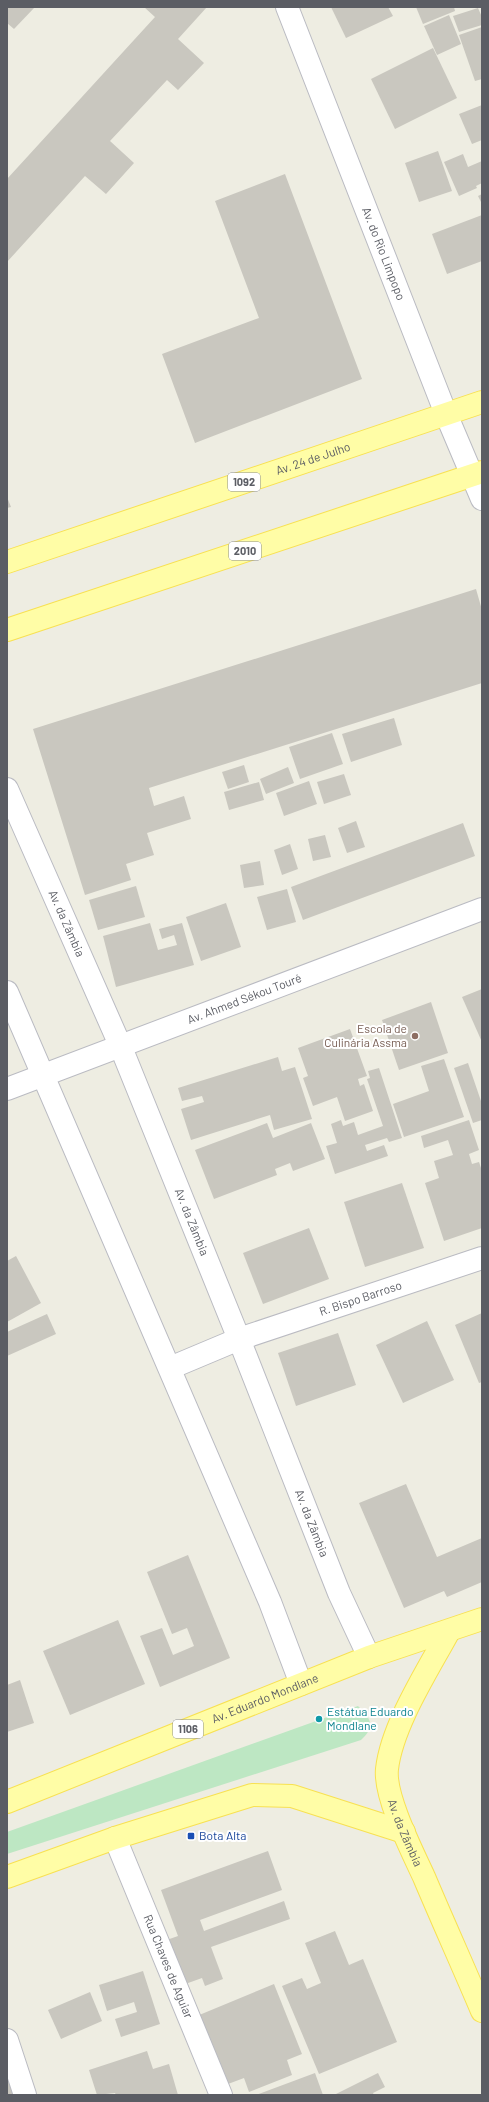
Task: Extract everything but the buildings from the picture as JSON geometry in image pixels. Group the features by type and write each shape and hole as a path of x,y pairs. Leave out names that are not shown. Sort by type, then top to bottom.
{"main road":[{"name":"Av. 24 de Julho","path":"7,562 482,402"},
{"name":"2010","path":"7,630 477,474"},
{"name":"Av. Eduardo Mondlane","path":"7,1802 369,1657 482,1619"},
{"name":"Av. da Zâmbia","path":"448,1631 406,1712 391,1748 387,1770 390,1794 404,1832 482,2011"},
{"path":"7,1877 115,1838 252,1795 292,1796 404,1832"}],"street":[{"name":"Av. do Rio Limpopo","path":"287,7 446,414 477,474 482,499"},
{"name":"Av. da Zâmbia","path":"7,789 120,1045 240,1339 339,1594 369,1657"},
{"name":"Av. Ahmed Sékou Touré","path":"7,1089 482,909"},
{"path":"7,992 270,1602 301,1684"},
{"name":"R. Bispo Barroso","path":"170,1368 240,1339 482,1258"},
{"name":"Rua Chaves de Aguiar","path":"115,1838 221,2095"},
{"path":"7,2040 25,2095"}],"green space":[{"path":"358,1706 369,1719 370,1723 369,1731 361,1740 7,1854 7,1832"}],"place":[{"name":"Escola de Culinária Assma","path":"415,1036"},
{"name":"Estátua Eduardo Mondlane","path":"319,1719"},
{"name":"Bota Alta","path":"191,1836"}]}
